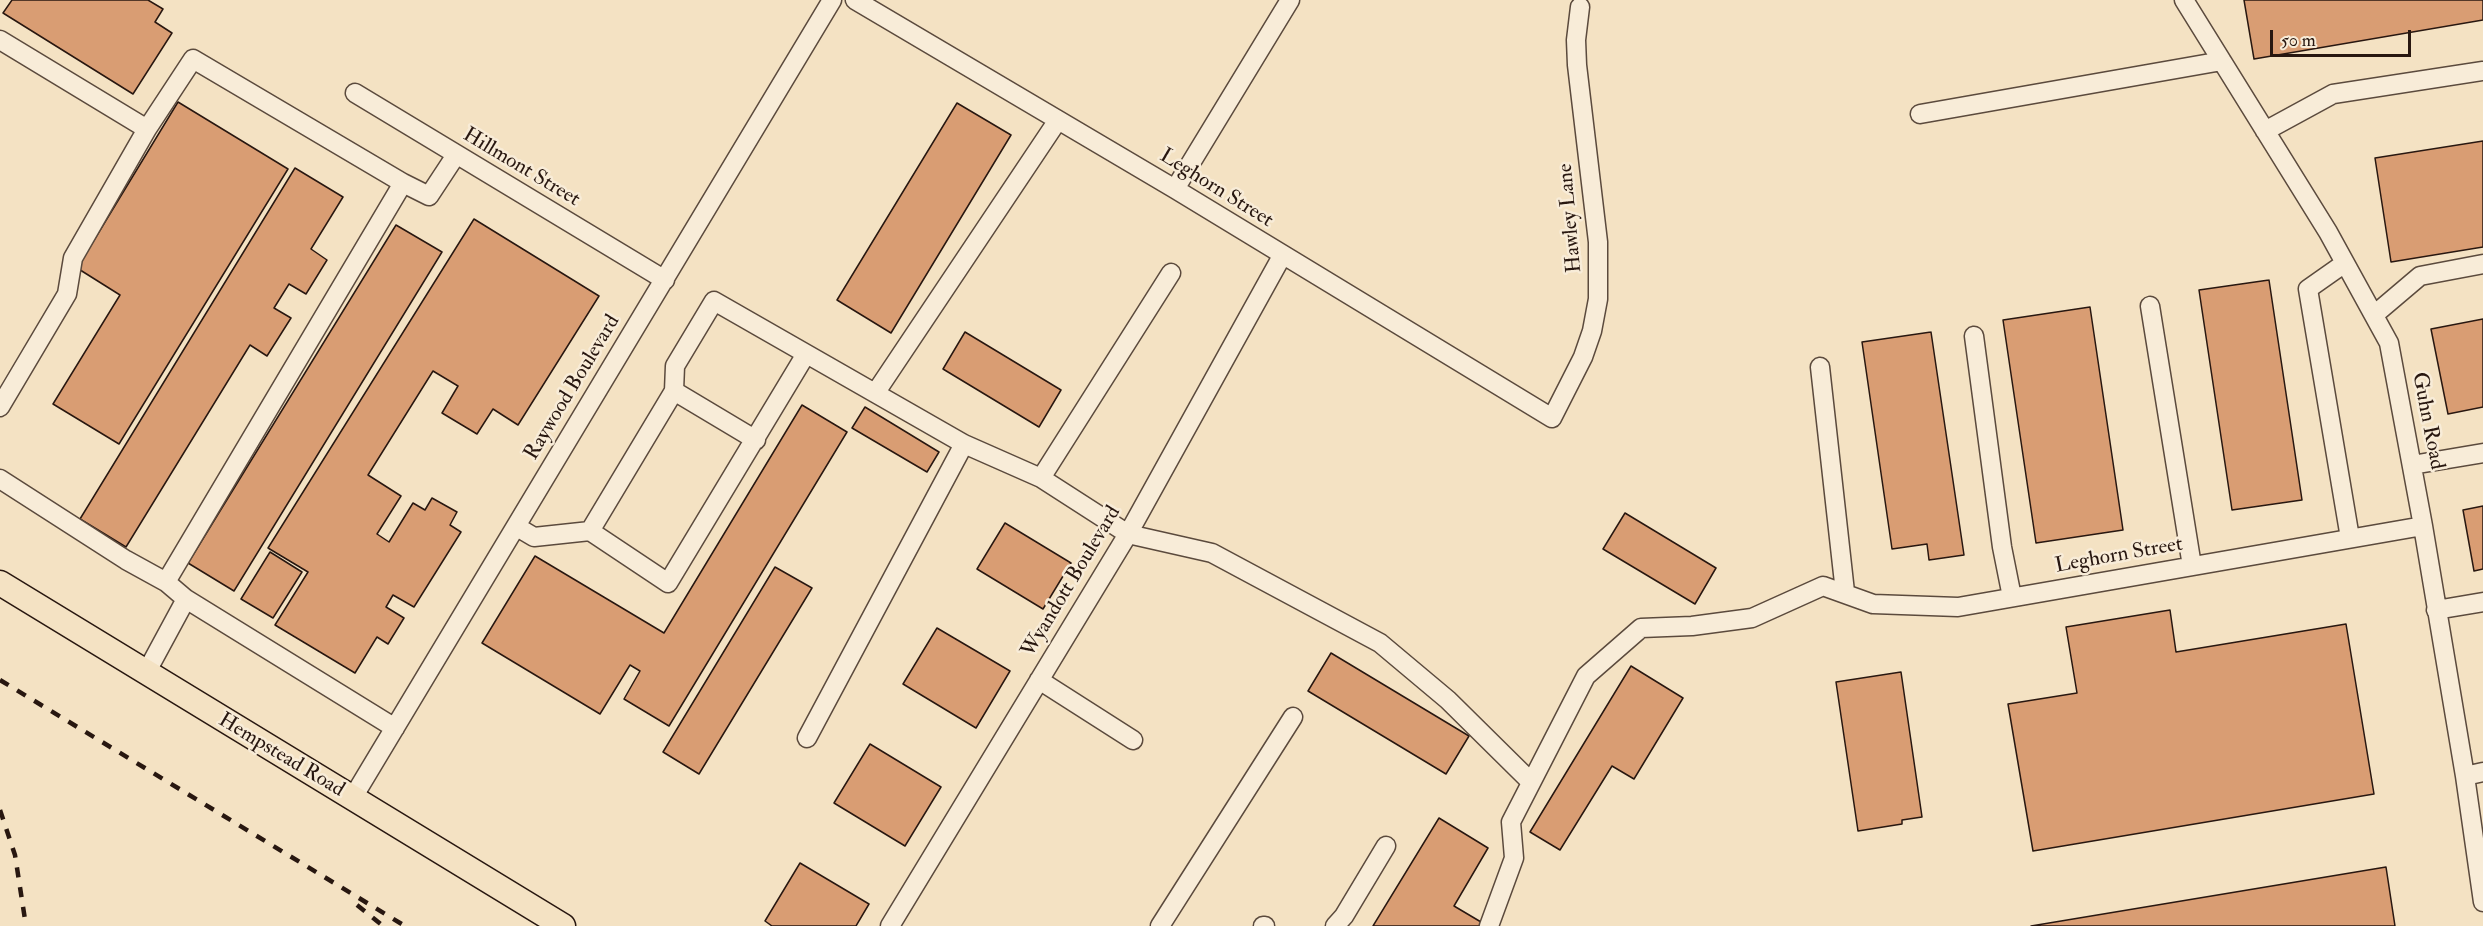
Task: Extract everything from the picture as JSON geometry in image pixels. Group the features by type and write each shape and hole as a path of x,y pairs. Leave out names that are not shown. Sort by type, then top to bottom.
{"main road":[{"name":"Hempstead Road","path":"0,583 563,926"}],"street":[{"name":"Raywood Boulevard","path":"352,799 832,0"},
{"name":"Leghorn Street","path":"855,0 1175,189 1552,418"},
{"path":"1175,189 1290,0"},
{"name":"Guhn Road","path":"2184,0 2345,263 2389,343 2423,526 2465,776 2483,902"},
{"name":"Hawley Lane","path":"1552,418 1583,357 1592,331 1598,299 1598,242 1577,65 1576,40 1580,7"},
{"path":"0,40 147,129"},
{"path":"0,407 67,294 73,258 147,129 193,59 403,183 429,196 456,155"},
{"path":"1920,114 2222,61"},
{"path":"2265,131 2332,94 2483,71"},
{"name":"Hillmont Street","path":"355,93 665,280"},
{"path":"876,392 1058,120"},
{"path":"166,582 403,183"},
{"name":"Wyandott Boulevard","path":"890,926 1128,534 1282,256"},
{"path":"2345,263 2308,289 2350,538"},
{"path":"2373,315 2420,276 2483,264"},
{"path":"1041,478 1171,273"},
{"path":"590,531 674,391 675,366 714,301 964,444 1041,478 1128,534 1212,553 1380,643 1448,700 1531,782 1511,822 1514,858 1489,926"},
{"path":"2150,306 2192,566"},
{"path":"1974,336 2002,548 2012,597"},
{"path":"517,526 534,537 590,531 668,584 807,354"},
{"path":"1820,367 1845,592"},
{"path":"674,391 756,440"},
{"path":"807,738 964,444"},
{"path":"2412,465 2483,453"},
{"path":"0,479 126,560 166,582 186,599 395,728"},
{"name":"Leghorn Street","path":"1531,782 1586,676 1641,628 1692,626 1752,618 1823,586 1845,592 1873,604 1958,607 2423,526"},
{"path":"146,673 186,599"},
{"path":"2436,610 2483,602"},
{"path":"1039,680 1133,740"},
{"path":"1160,926 1293,717"},
{"path":"2465,776 2483,772"},
{"path":"1335,926 1344,916 1386,846"}],"building":[{"path":"12,0 148,0 163,9 155,22 172,33 133,94 3,13"},
{"path":"2244,0 2483,0 2483,20 2254,59"},
{"path":"178,102 288,169 119,444 53,404 120,295 77,268"},
{"path":"957,103 1011,135 891,333 837,300"},
{"path":"2483,141 2483,247 2391,262 2375,158"},
{"path":"295,168 343,197 311,249 327,260 306,294 289,284 274,308 291,318 267,356 250,345 126,547 80,519"},
{"path":"474,219 599,296 518,425 493,409 477,434 442,413 458,386 433,371 368,475 401,496 377,534 389,542 413,503 425,510 432,498 457,512 450,525 461,532 414,607 393,595 386,607 404,618 388,644 377,637 355,673 275,625 308,572 268,548"},
{"path":"396,225 442,252 234,591 188,563"},
{"path":"2269,280 2302,500 2232,510 2199,290"},
{"path":"2090,307 2123,530 2036,543 2003,320"},
{"path":"2483,319 2483,407 2448,414 2431,329"},
{"path":"965,332 1061,390 1039,427 943,369"},
{"path":"1931,332 1964,555 1929,560 1927,544 1892,549 1862,342"},
{"path":"802,405 847,432 669,726 624,699 640,671 630,665 600,714 482,643 535,556 664,633"},
{"path":"865,407 939,452 927,472 852,428"},
{"path":"2483,506 2483,569 2474,571 2463,510"},
{"path":"1625,513 1716,568 1695,604 1603,549"},
{"path":"1005,523 1071,563 1043,609 977,569"},
{"path":"270,552 302,572 273,618 241,599"},
{"path":"775,567 812,588 699,774 663,752"},
{"path":"2170,610 2176,652 2346,624 2374,794 2033,851 2008,704 2077,693 2066,627"},
{"path":"937,628 1010,671 976,728 903,684"},
{"path":"1331,653 1469,736 1446,774 1308,691"},
{"path":"1631,666 1683,698 1634,779 1612,766 1560,850 1530,832"},
{"path":"1901,672 1922,817 1902,820 1902,824 1858,831 1836,682"},
{"path":"870,744 941,787 905,846 834,803"},
{"path":"1439,818 1488,848 1454,906 1481,922 1479,926 1373,926"},
{"path":"800,863 869,904 856,926 772,926 765,921"},
{"path":"2386,867 2395,926 2031,926"}],"railway":[{"path":"0,680 405,926"},
{"path":"0,810 15,855 26,926"},
{"path":"357,905 383,926"}]}
